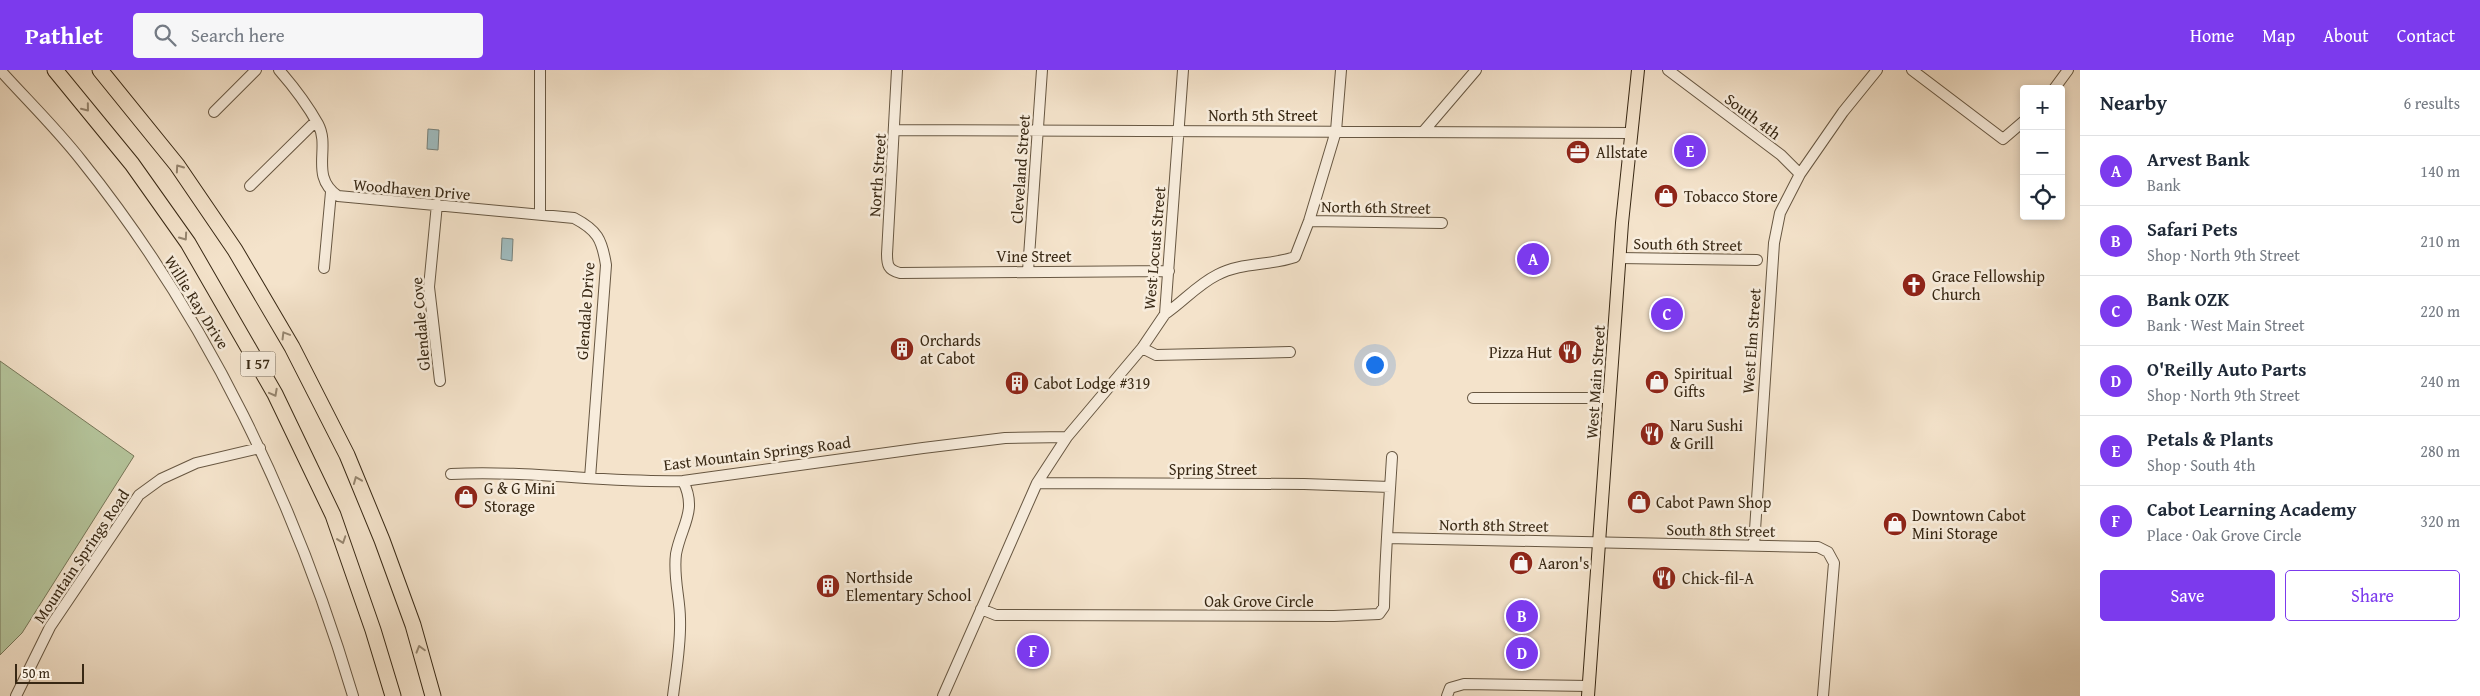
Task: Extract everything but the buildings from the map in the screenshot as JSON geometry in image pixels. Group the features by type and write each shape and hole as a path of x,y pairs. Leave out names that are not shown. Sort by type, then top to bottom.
{"highway":[{"name":"I 57","path":"55,70 132,164 188,243 276,394 333,515 373,630 393,696"},
{"name":"I 57","path":"100,70 177,164 235,250 292,347 347,454 382,540 413,626 433,696"}],"main road":[{"name":"West Main Street","path":"1588,691 1619,258 1630,133 1638,70"}],"street":[{"name":"Willie Ray Drive","path":"0,70 4,81 81,159 156,263 216,361 260,448 333,628 353,696"},
{"path":"214,112 256,70"},
{"name":"Woodhaven Drive","path":"279,70 316,121 321,137 323,177 331,192 347,198 437,204 540,215"},
{"path":"540,70 540,215"},
{"name":"North Street","path":"897,70 895,130 886,254 887,266 892,271 900,273"},
{"name":"Cleveland Street","path":"1028,271 1042,70"},
{"name":"West Locust Street","path":"943,696 1037,483 1067,436 1142,348 1165,314 1183,70"},
{"path":"1165,314 1182,302 1193,290 1217,274 1246,265 1271,263 1295,257 1310,221 1336,130 1341,70"},
{"path":"1422,132 1476,70"},
{"name":"West Elm Street","path":"1754,545 1774,243 1780,213 1800,174 1843,112 1877,70"},
{"path":"1912,70 2002,139 2020,124"},
{"path":"2057,85 2068,70"},
{"name":"South 4th","path":"1671,71 1781,156 1800,174"},
{"path":"250,186 316,121"},
{"name":"North 5th Street","path":"895,130 1336,130 1630,133"},
{"path":"324,268 331,192"},
{"name":"Glendale Cove","path":"437,204 429,287 440,381"},
{"name":"Glendale Drive","path":"540,215 574,218 591,228 603,246 606,264 590,478"},
{"name":"North 6th Street","path":"1310,221 1442,223"},
{"name":"South 6th Street","path":"1619,258 1757,260"},
{"name":"Vine Street","path":"900,273 1169,271"},
{"path":"1142,348 1156,355 1290,352"},
{"path":"1473,398 1610,398"},
{"name":"East Mountain Springs Road","path":"451,474 495,472 645,482 683,481 1005,438 1067,436"},
{"name":"Mountain Springs Road","path":"16,696 50,627 139,495 161,479 196,463 260,448"},
{"name":"Oak Grove Circle","path":"981,609 996,615 1379,614 1384,607 1384,553 1387,538 1392,458"},
{"path":"673,696 680,619 675,572 676,554 689,515 689,495 683,481"},
{"name":"Spring Street","path":"1037,483 1304,484 1390,487"},
{"name":"North 8th Street","path":"1387,538 1600,543"},
{"name":"South 8th Street","path":"1600,543 1818,546 1828,552 1834,563 1823,696"},
{"path":"1448,692 1464,684 1588,691"}],"green space":[{"path":"0,361 134,456 22,633 0,655"}],"water":[{"path":"428,129 439,130 438,150 427,149"},
{"path":"502,238 513,239 512,261 501,259"}],"place":[{"name":"Petals & Plants","path":"1690,151"},
{"name":"Allstate","path":"1578,152"},
{"name":"Tobacco Store","path":"1666,196"},
{"name":"Arvest Bank","path":"1533,259"},
{"name":"Grace Fellowship Church","path":"1914,285"},
{"name":"Bank OZK","path":"1667,314"},
{"name":"Orchards at Cabot","path":"902,349"},
{"name":"Pizza Hut","path":"1570,352"},
{"name":"Spiritual Gifts","path":"1657,382"},
{"name":"Cabot Lodge #319","path":"1017,383"},
{"name":"Naru Sushi & Grill","path":"1652,434"},
{"name":"G & G Mini Storage","path":"466,497"},
{"name":"Cabot Pawn Shop","path":"1639,502"},
{"name":"Downtown Cabot Mini Storage","path":"1895,524"},
{"name":"Aaron's","path":"1521,563"},
{"name":"Chick-fil-A","path":"1664,578"},
{"name":"Northside Elementary School","path":"828,586"},
{"name":"Safari Pets","path":"1522,616"},
{"name":"Cabot Learning Academy","path":"1033,651"},
{"name":"O'Reilly Auto Parts","path":"1522,653"}]}
